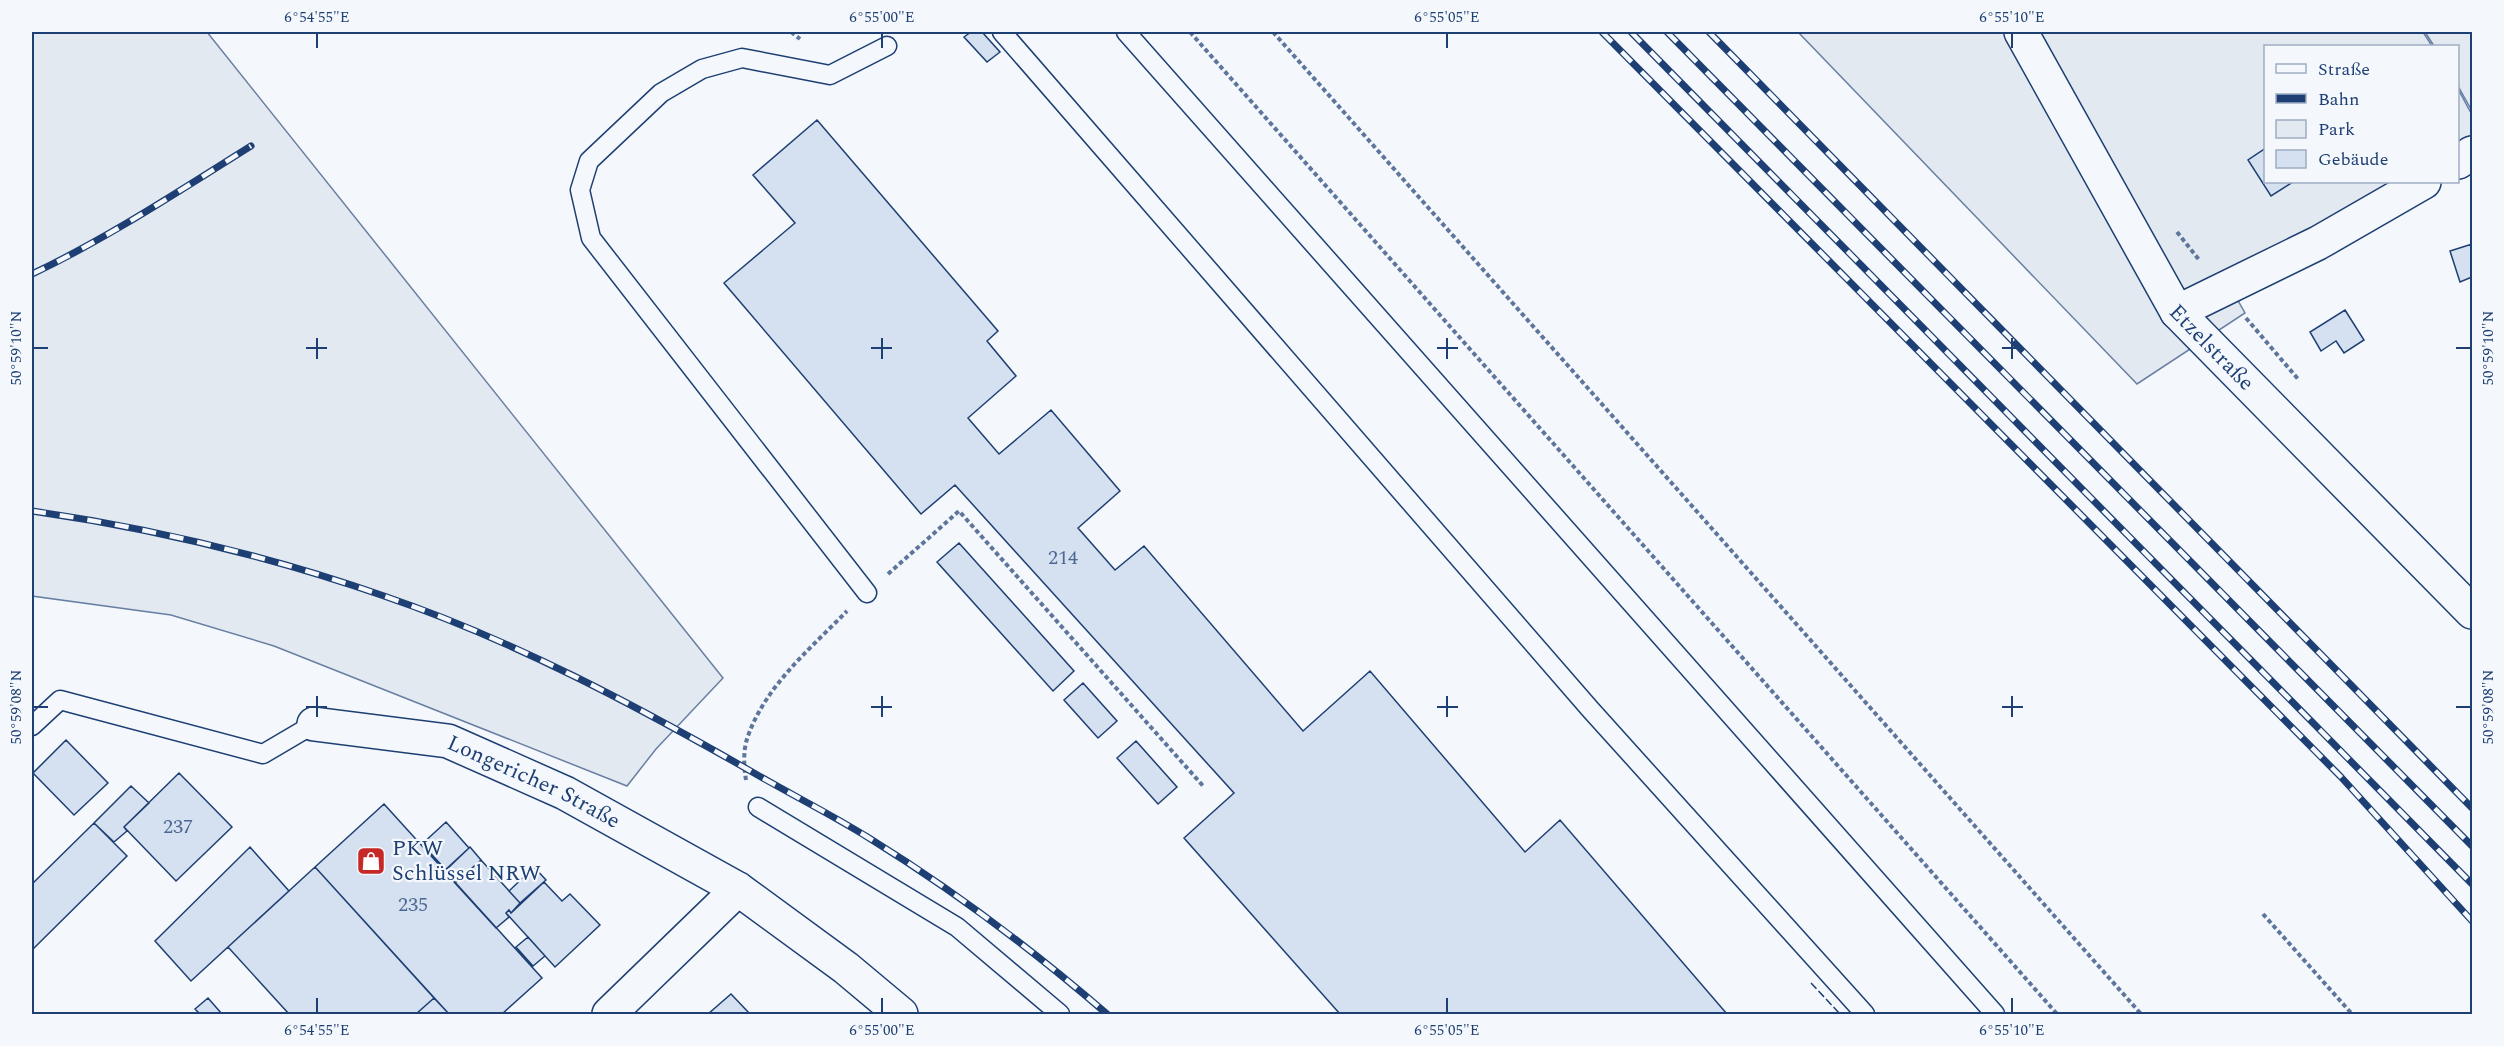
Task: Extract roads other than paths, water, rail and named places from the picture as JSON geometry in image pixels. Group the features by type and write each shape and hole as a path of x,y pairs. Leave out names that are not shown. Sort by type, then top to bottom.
{"street":[{"name":"Etzelstraße","path":"2021,32 2177,312 2472,612"},
{"path":"2459,161 2472,153"},
{"path":"2177,312 2318,243 2422,183"},
{"name":"Longericher Straße","path":"314,724 448,741 565,793 738,889 846,968 902,1014"},
{"path":"609,1014 738,889"}],"lane":[{"path":"1002,32 1590,709 1865,1014"},
{"path":"1126,32 1995,1014"},
{"path":"867,593 591,238 580,190 589,161 661,93 702,69 742,58 830,75 887,46"},
{"path":"32,726 60,700 262,754 314,724"},
{"path":"758,807 957,927 1060,1014"}],"railway":[{"path":"1602,32 2341,777 2472,921"},
{"path":"1631,32 2472,884"},
{"path":"1667,32 2472,846"},
{"path":"1709,32 2472,808"},
{"path":"32,274 116,230 251,146"},
{"path":"32,511 165,535 297,568 432,613 526,653 664,723 869,838 992,921 1107,1014"}],"place":[{"name":"PKW Schlüssel NRW","path":"371,861"}]}
